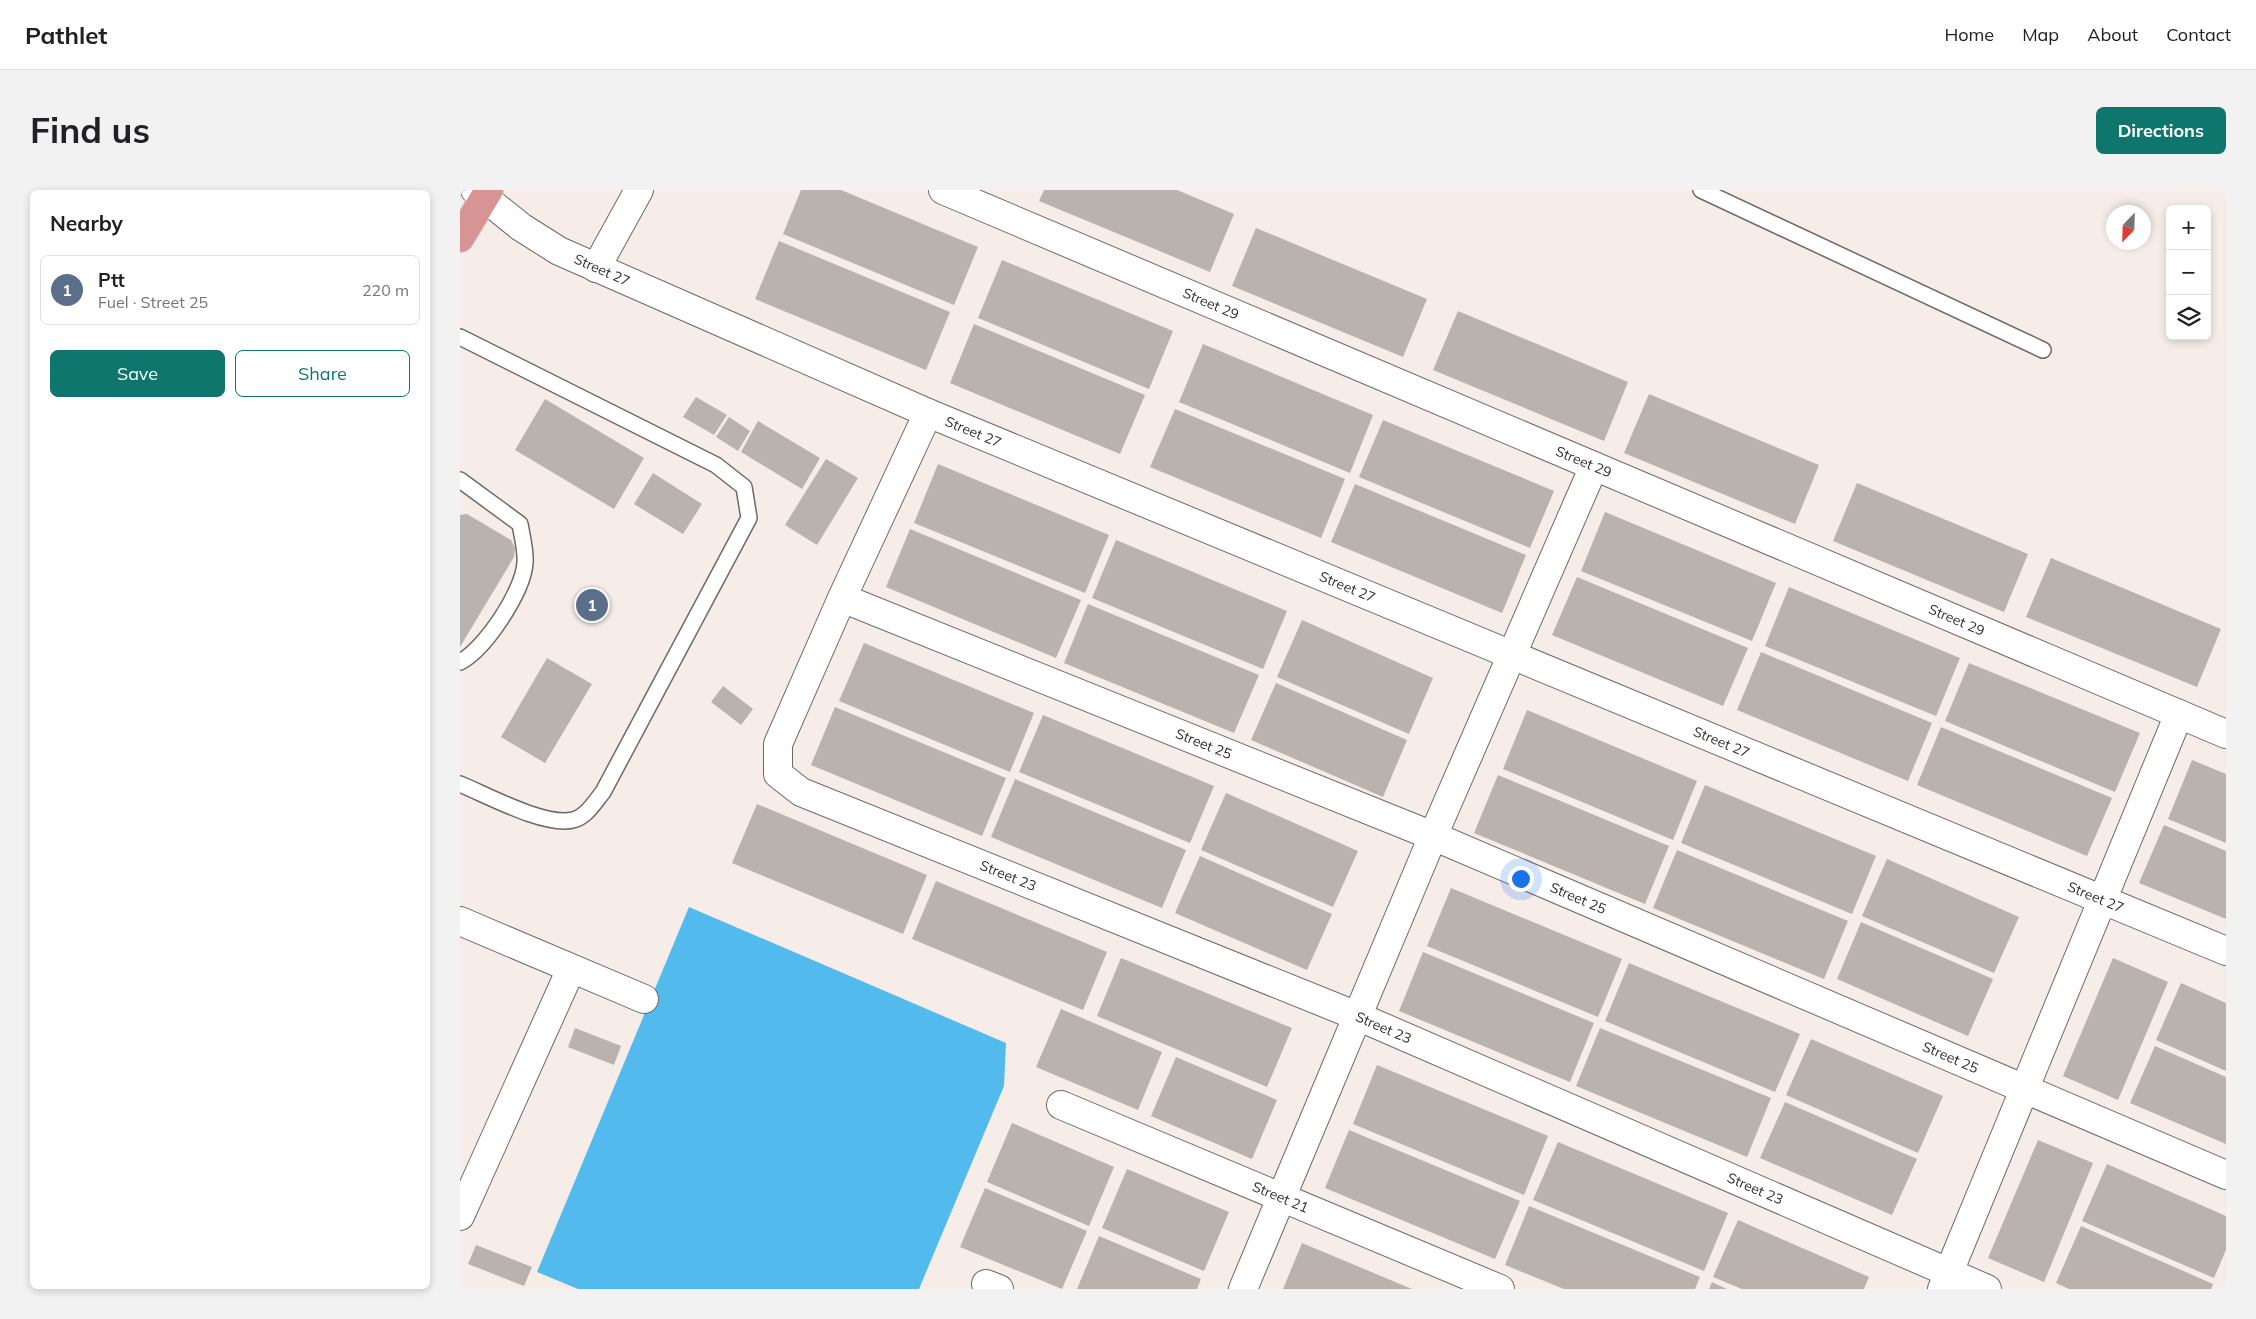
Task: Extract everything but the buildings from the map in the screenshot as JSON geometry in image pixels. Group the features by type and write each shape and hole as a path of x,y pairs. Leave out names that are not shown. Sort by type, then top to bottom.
{"highway":[{"path":"460,238 483,192"}],"street":[{"path":"596,268 640,190"},
{"name":"Street 29","path":"943,190 2226,734"},
{"name":"Street 27","path":"483,192 521,228 559,251 928,413 2226,950"},
{"path":"842,598 928,413"},
{"path":"1243,1289 1433,836 1594,466"},
{"name":"Street 23","path":"842,598 778,744 778,774 801,792 1357,1016 1945,1281 1987,1289"},
{"name":"Street 25","path":"842,598 1433,836 2226,1175"},
{"path":"1945,1281 2179,714"},
{"path":"460,921 644,999"},
{"path":"460,1216 571,969"},
{"name":"Street 21","path":"1061,1105 1281,1199 1500,1289"}],"lane":[{"path":"1701,190 2043,350"},
{"path":"460,336 716,465 744,487 749,518 603,792 587,812 573,820 546,820 460,784"},
{"path":"460,662 486,640 513,600 525,564 520,524 461,484"}],"water":[{"path":"689,907 1006,1043 1004,1086 919,1289 578,1289 537,1272"}],"place":[{"name":"Ptt","path":"592,605"}]}
